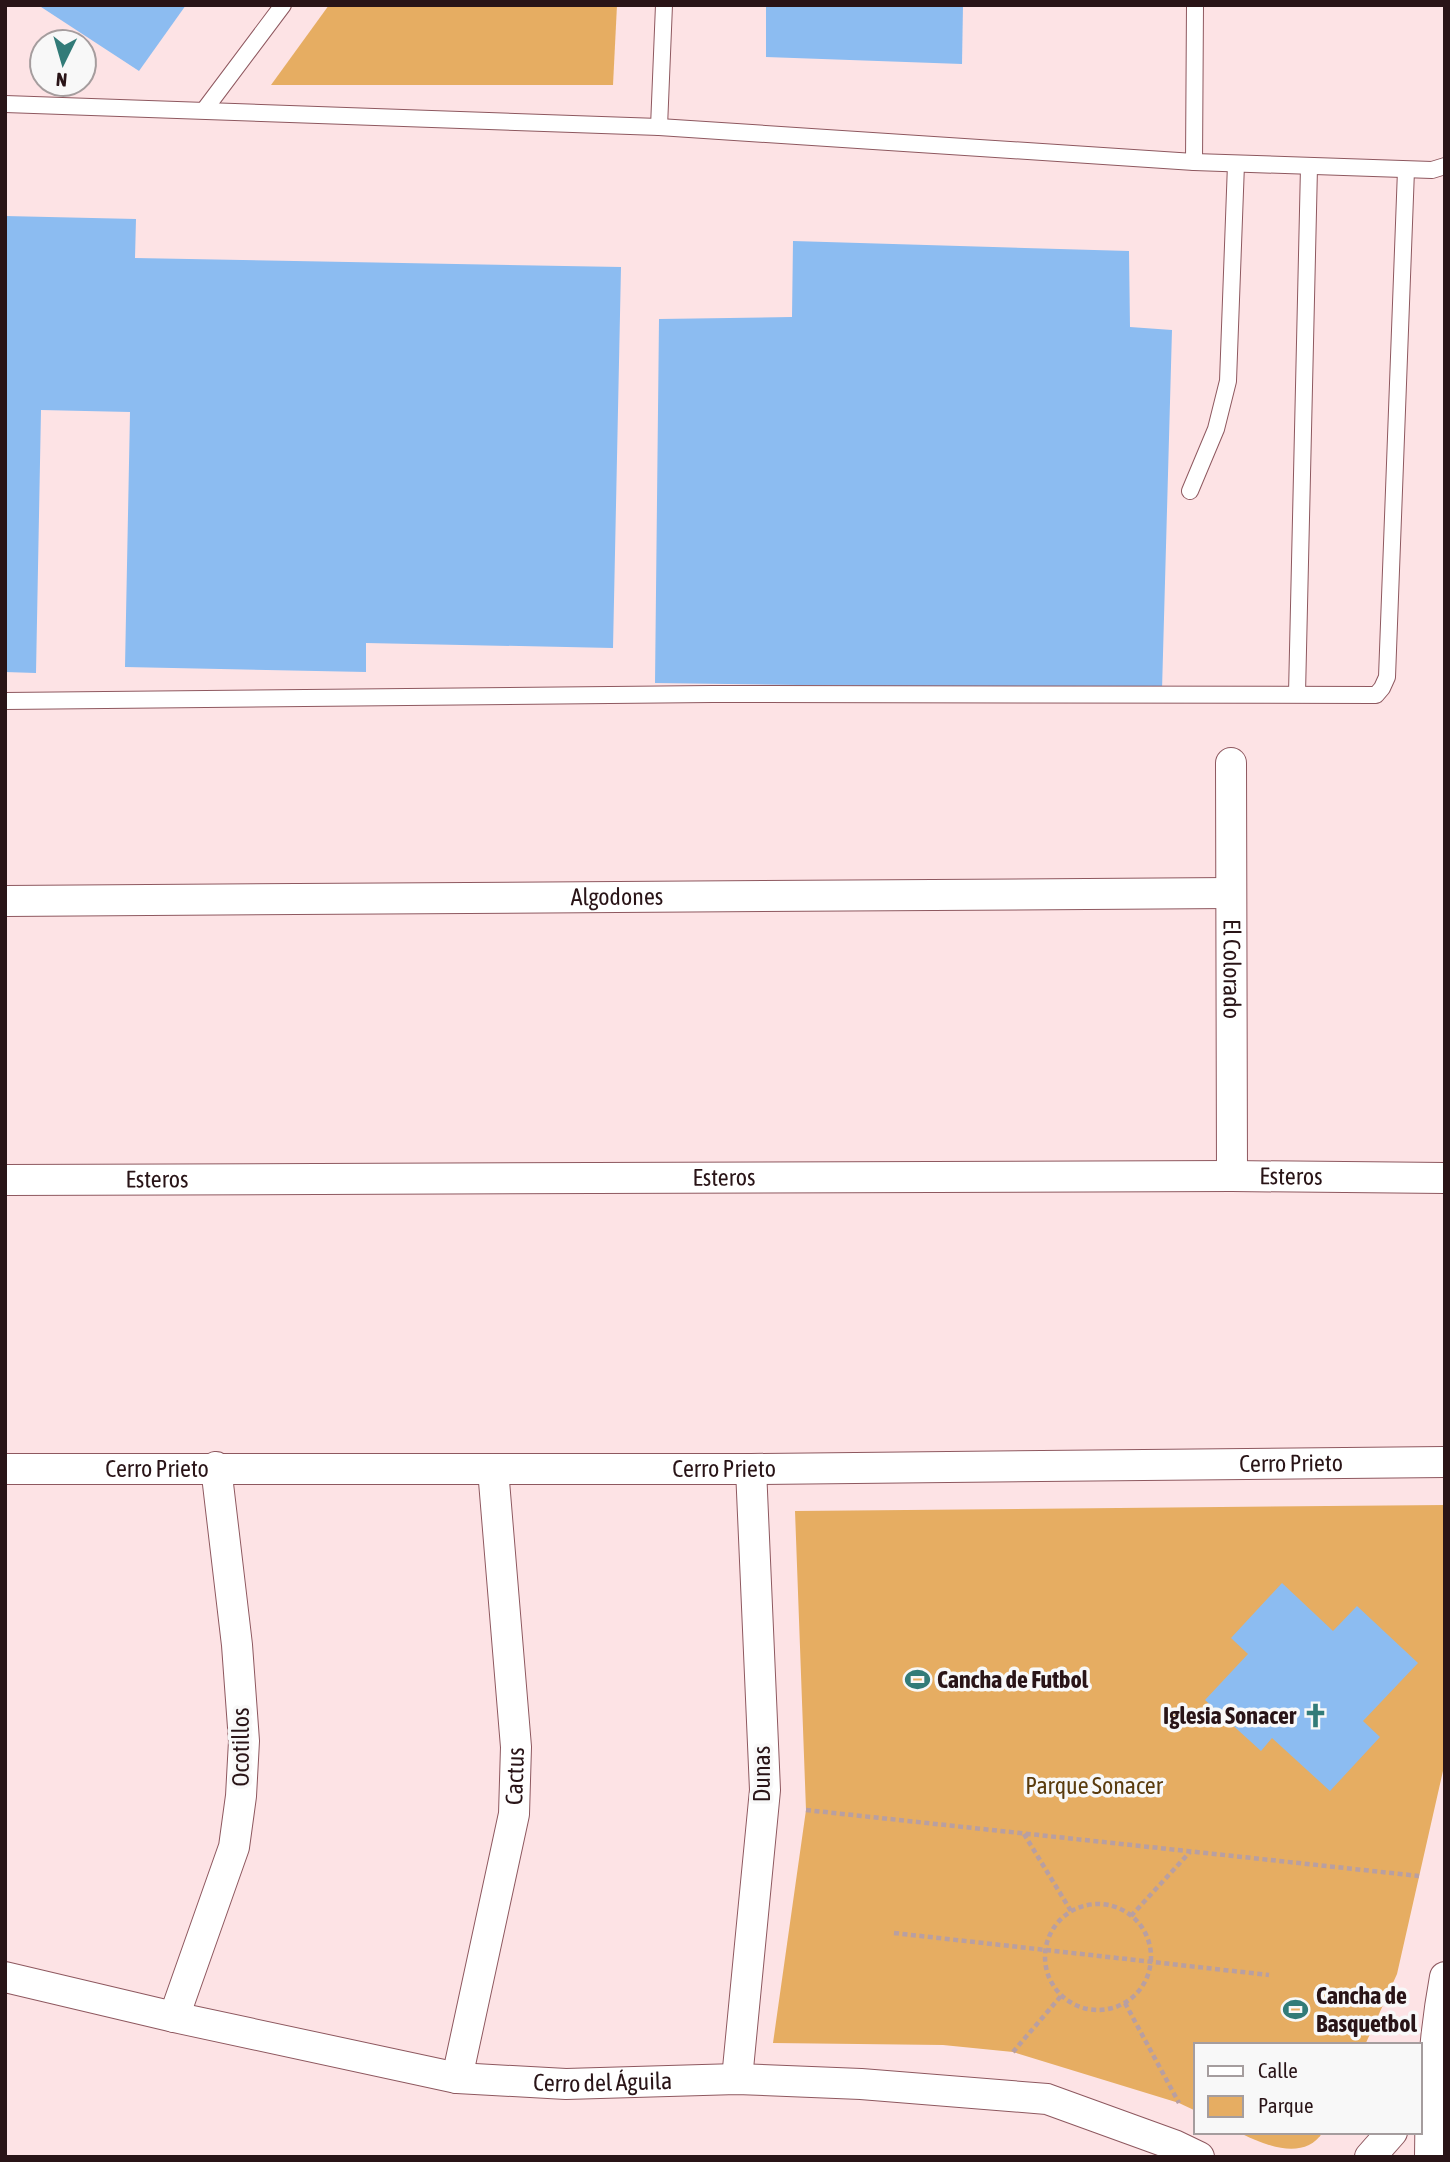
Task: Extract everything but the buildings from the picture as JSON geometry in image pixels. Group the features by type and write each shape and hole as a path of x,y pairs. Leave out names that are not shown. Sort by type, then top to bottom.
{"street":[{"name":"El Colorado","path":"1231,763 1232,1176"},
{"name":"Algodones","path":"5,901 1230,894"},
{"name":"Esteros","path":"5,1180 1232,1176 1445,1178"},
{"name":"Cerro Prieto","path":"5,1469 751,1469 1445,1462"},
{"name":"Ocotillos","path":"174,2017 234,1847 242,1796 244,1741 237,1645 216,1467"},
{"name":"Cactus","path":"457,2078 514,1814 516,1747 494,1469"},
{"name":"Dunas","path":"737,2079 765,1790 751,1469"},
{"name":"Cerro del Águila","path":"5,1977 174,2017 457,2078 566,2084 737,2079 861,2084 1047,2099 1174,2145 1199,2157"},
{"path":"1430,2157 1425,2095 1445,1977"},
{"path":"1370,2157 1390,2134"}],"lane":[{"path":"205,109 283,5"},
{"path":"659,127 664,5"},
{"path":"1194,162 1195,5"},
{"path":"5,104 659,127 1236,164 1406,170 1432,170 1445,166"},
{"path":"1190,491 1216,429 1228,381 1236,164"},
{"path":"1297,694 1309,167"},
{"path":"5,701 712,694 1376,695 1387,677 1406,170"}],"path":[{"path":"806,1810 1419,1876"},
{"path":"1023,1833 1071,1911"},
{"path":"1131,1916 1190,1852"},
{"path":"1102,1904 1131,1916 1143,1928 1150,1944 1152,1961 1139,1992 1125,2003 1110,2009 1092,2010 1076,2006 1061,1996 1051,1983 1045,1967 1049,1934 1058,1921 1071,1911 1086,1905 1102,1904"},
{"path":"894,1933 1269,1975"},
{"path":"1013,2052 1061,1996"},
{"path":"1125,2003 1179,2103"}],"green space":[{"path":"329,5 617,5 613,85 271,85"},
{"name":"Parque Sonacer","path":"1445,1505 1445,1762 1397,1974 1366,2043 1194,2043 1194,2110 1179,2103 1013,2052 943,2045 773,2043 806,1810 795,1511"},
{"path":"1242,2134 1321,2134 1315,2141 1295,2149 1260,2142"}],"place":[{"name":"Cancha de Futbol","path":"917,1680"},
{"name":"Iglesia Sonacer","path":"1316,1716"},
{"name":"Cancha de Basquetbol","path":"1296,2010"}]}
